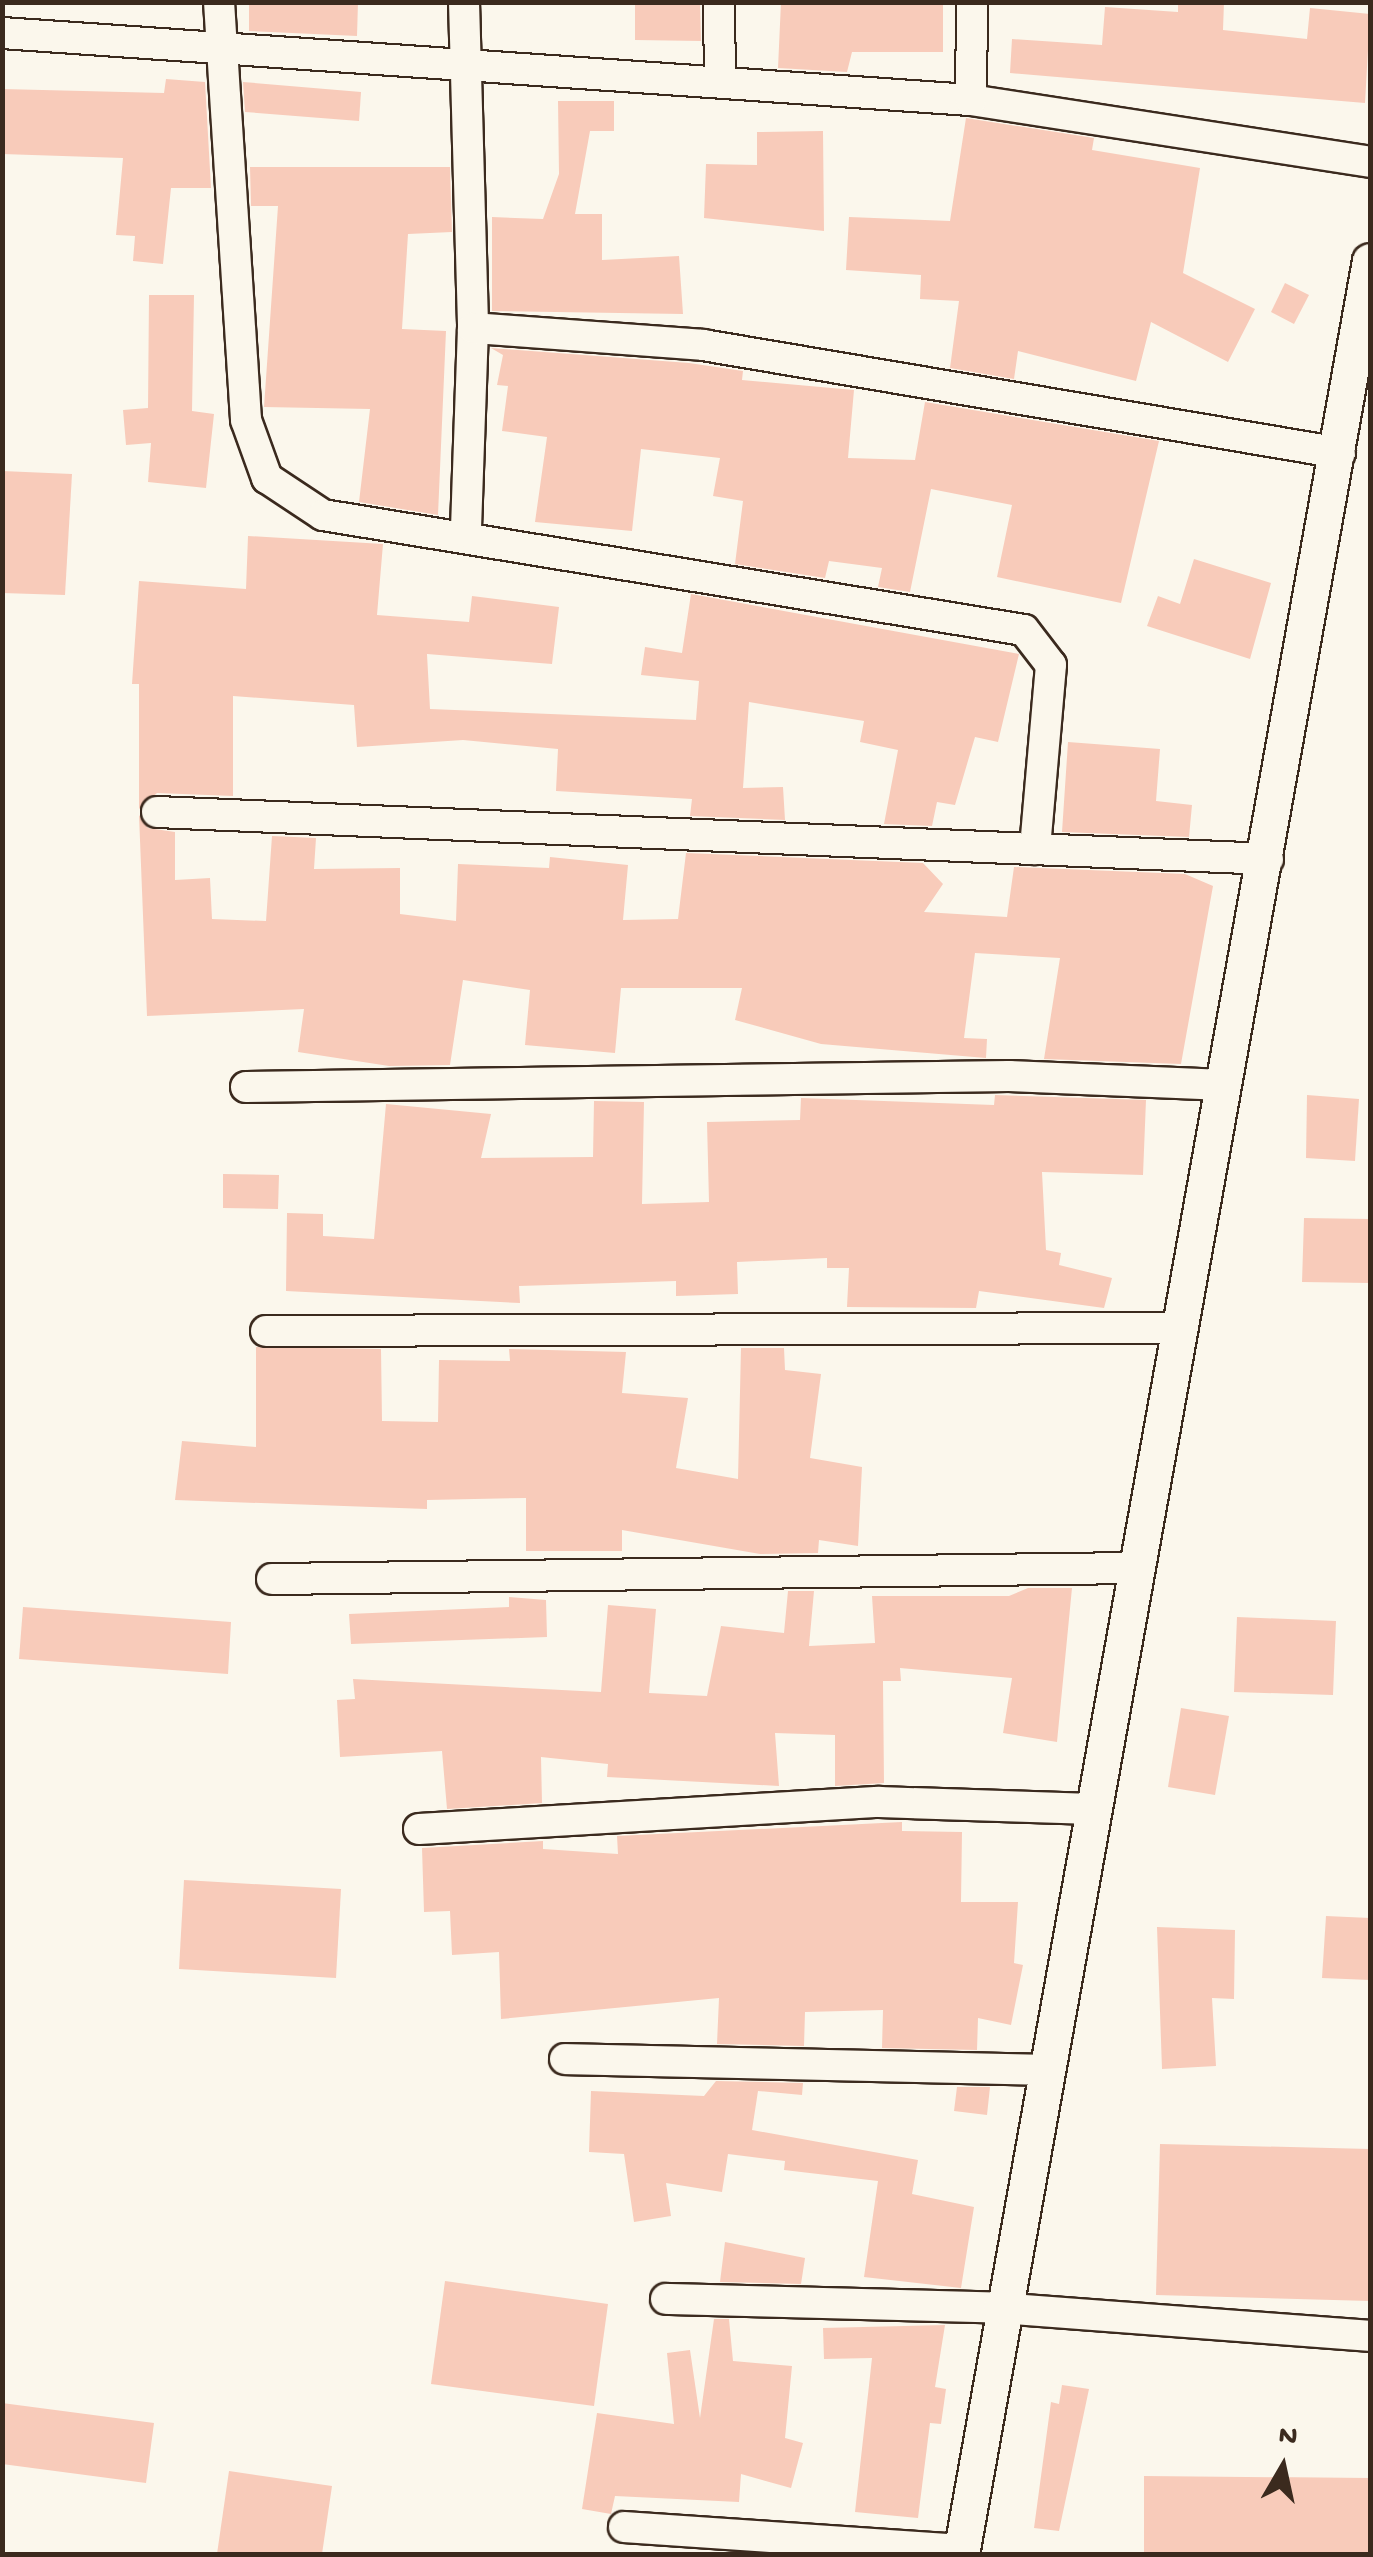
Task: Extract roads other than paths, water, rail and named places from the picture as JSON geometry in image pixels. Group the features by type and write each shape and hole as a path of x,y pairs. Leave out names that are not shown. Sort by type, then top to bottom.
{"street":[{"path":"219,2 246,420 267,478 323,515 466,532 1024,630 1051,664 1035,849"},
{"path":"464,2 472,328 466,532"},
{"path":"719,2 720,82"},
{"path":"971,100 972,2"},
{"path":"2,32 464,72 720,82 971,100 1370,162"},
{"path":"624,2527 961,2552 999,2308 1094,1809 1131,1568 1268,859 1370,261"},
{"path":"472,328 703,345 1340,453"},
{"path":"158,812 1268,859"},
{"path":"246,1087 1008,1076 1225,1085"},
{"path":"266,1331 1179,1328"},
{"path":"272,1579 1131,1568"},
{"path":"419,1830 879,1802 1094,1809"},
{"path":"564,2059 1046,2070"},
{"path":"666,2299 999,2308 1370,2336"}]}
